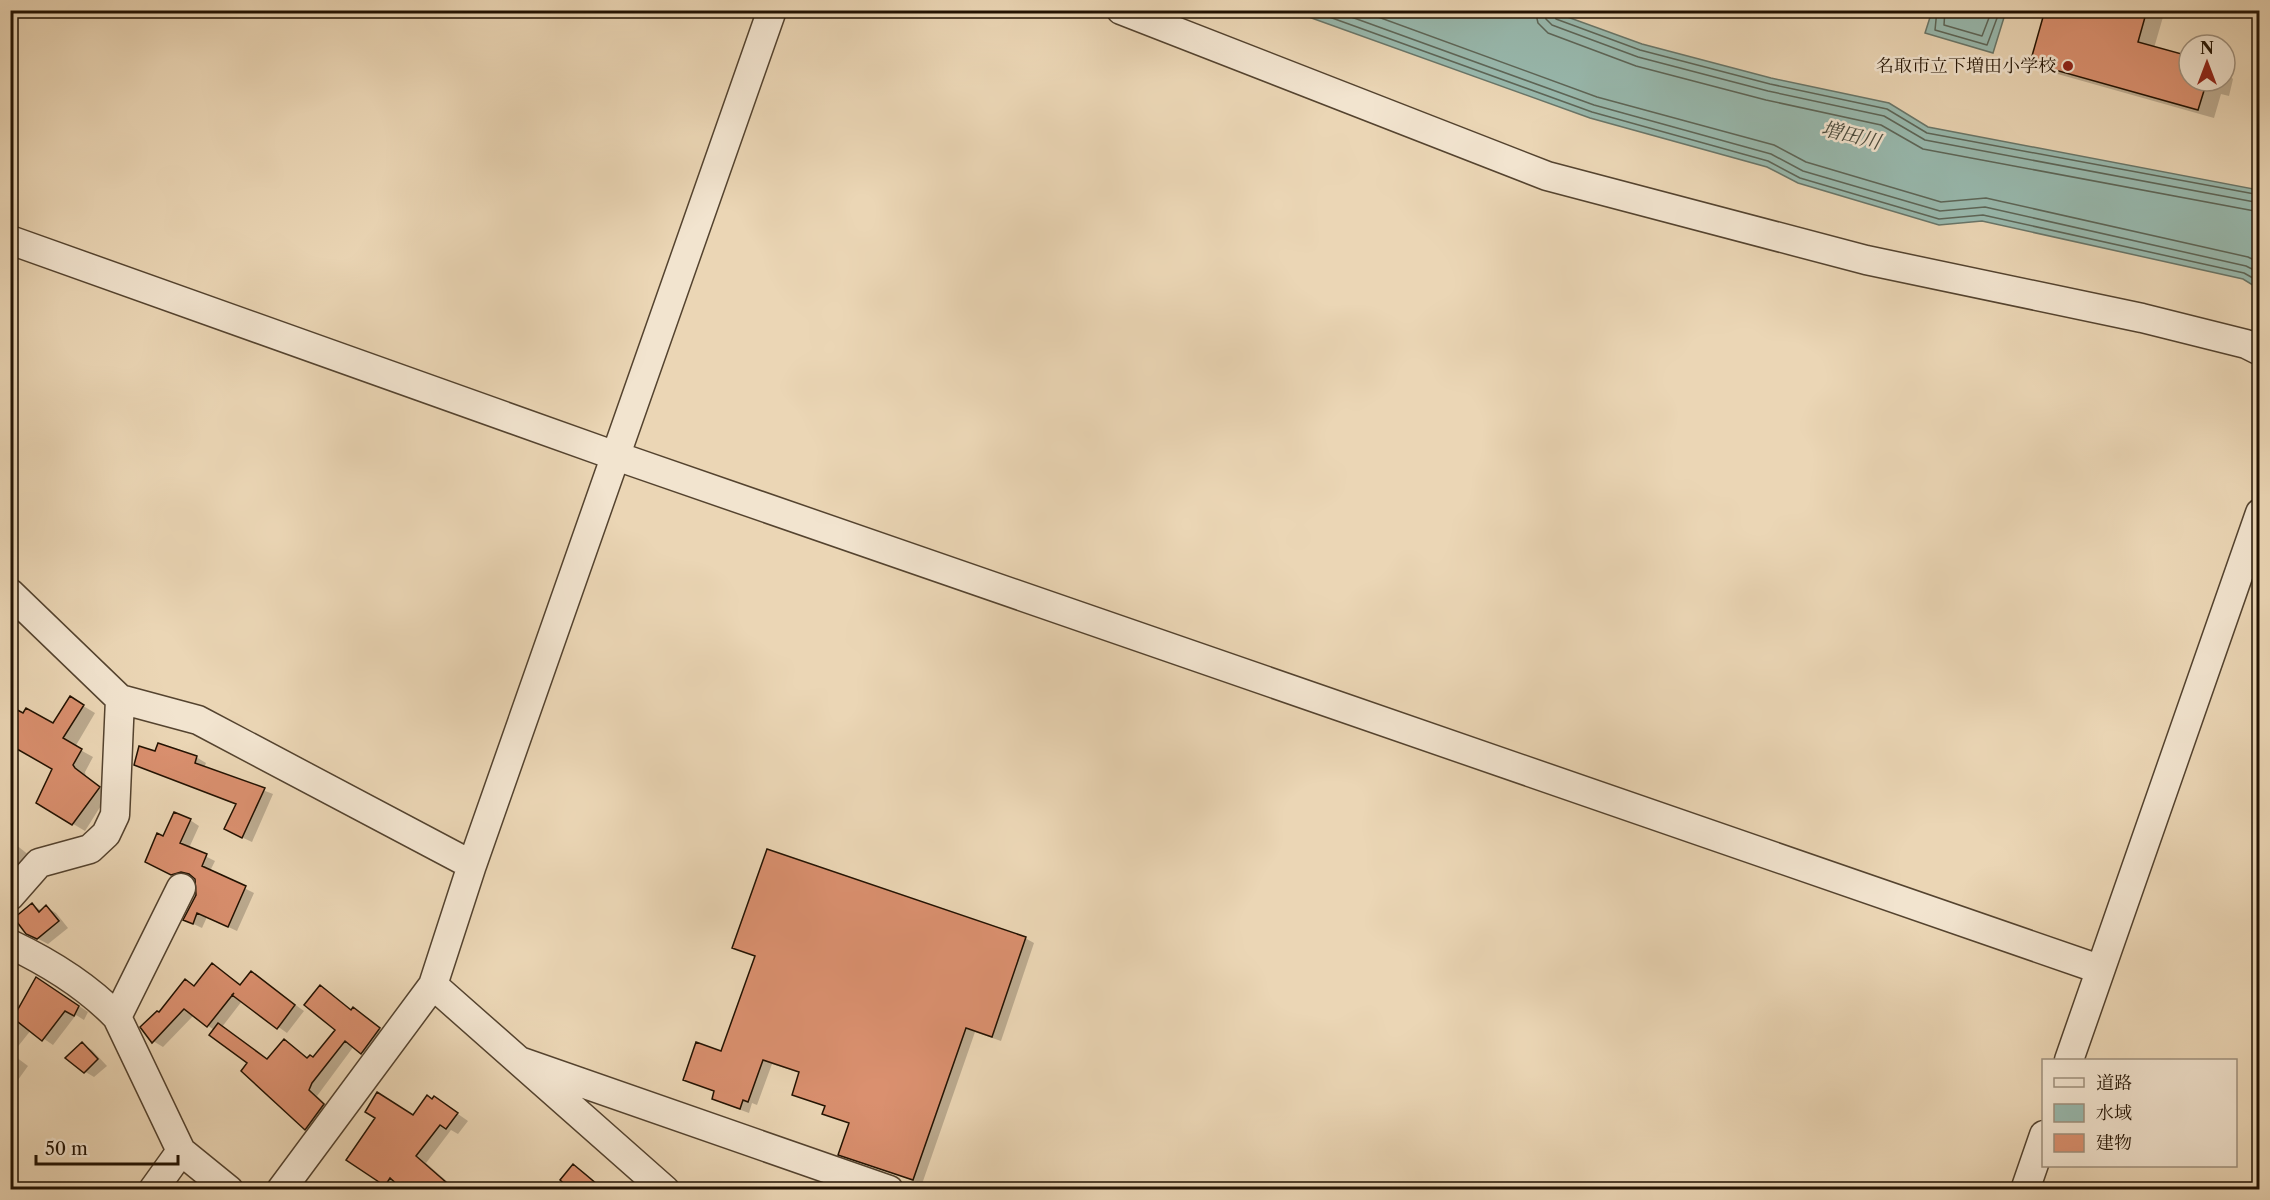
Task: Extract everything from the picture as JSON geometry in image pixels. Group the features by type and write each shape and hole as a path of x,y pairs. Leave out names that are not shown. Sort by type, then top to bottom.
{"street":[{"path":"281,1190 433,984 472,866 772,10"},
{"path":"1121,10 1547,176 1866,260 2142,318 2246,344 2259,351"},
{"path":"10,240 616,456 2100,969"},
{"path":"2068,1059 2259,513"},
{"path":"10,593 120,699 198,720 472,866"},
{"path":"10,896 39,863 90,849 106,834 115,815 120,699"},
{"path":"117,1017 181,888"},
{"path":"10,944 31,954 102,1002 117,1017 181,1150 229,1190"},
{"path":"433,984 665,1190"},
{"path":"519,1061 889,1190"},
{"path":"2025,1190 2042,1138"},
{"path":"153,1190 181,1150"}],"water":[{"name":"増田川","path":"1292,11 1551,11 1642,44 1771,78 1889,103 1928,127 2259,190 2259,289 2243,279 1982,221 1939,225 1798,183 1767,167 1590,118"},
{"path":"1932,11 2006,11 1993,53 1925,33"}],"building":[{"path":"2045,10 2147,10 2138,42 2177,53 2177,93 2203,93 2198,110 2030,63"},
{"path":"70,696 84,705 63,738 82,749 73,765 100,787 72,825 36,803 52,769 10,745 10,706 23,713 26,708 53,723"},
{"path":"158,743 197,756 195,763 265,788 242,838 224,829 236,804 134,765 139,746 155,751"},
{"path":"174,812 191,819 180,843 207,854 202,866 246,886 228,927 197,913 193,924 183,920 196,895 195,879 181,872 171,875 145,862 157,833 163,836"},
{"path":"767,849 1026,937 992,1037 966,1028 913,1180 838,1155 849,1123 822,1114 825,1106 792,1095 799,1072 763,1060 748,1102 743,1100 740,1109 712,1099 714,1091 683,1080 696,1042 721,1051 755,956 732,948"},
{"path":"32,903 39,912 46,905 59,921 37,939 26,934 14,918"},
{"path":"212,963 240,985 251,971 295,1005 277,1029 232,995 207,1027 184,1009 152,1043 140,1027 157,1011 159,1012 185,979 194,986"},
{"path":"36,977 79,1006 74,1016 65,1011 42,1041 13,1018"},
{"path":"320,985 351,1010 353,1007 380,1028 361,1054 345,1041 312,1083 309,1090 324,1104 305,1130 241,1071 247,1063 209,1035 218,1023 267,1059 284,1039 307,1058 310,1055 313,1057 335,1030 304,1005"},
{"path":"82,1042 98,1059 84,1073 65,1058"},
{"path":"377,1092 413,1115 427,1095 432,1099 434,1096 458,1113 446,1129 440,1125 416,1156 455,1190 403,1190 390,1178 385,1186 346,1160 375,1118 365,1112"},
{"path":"573,1164 604,1190 571,1190 560,1180"}],"place":[{"name":"名取市立下増田小学校","path":"2068,66"}]}
